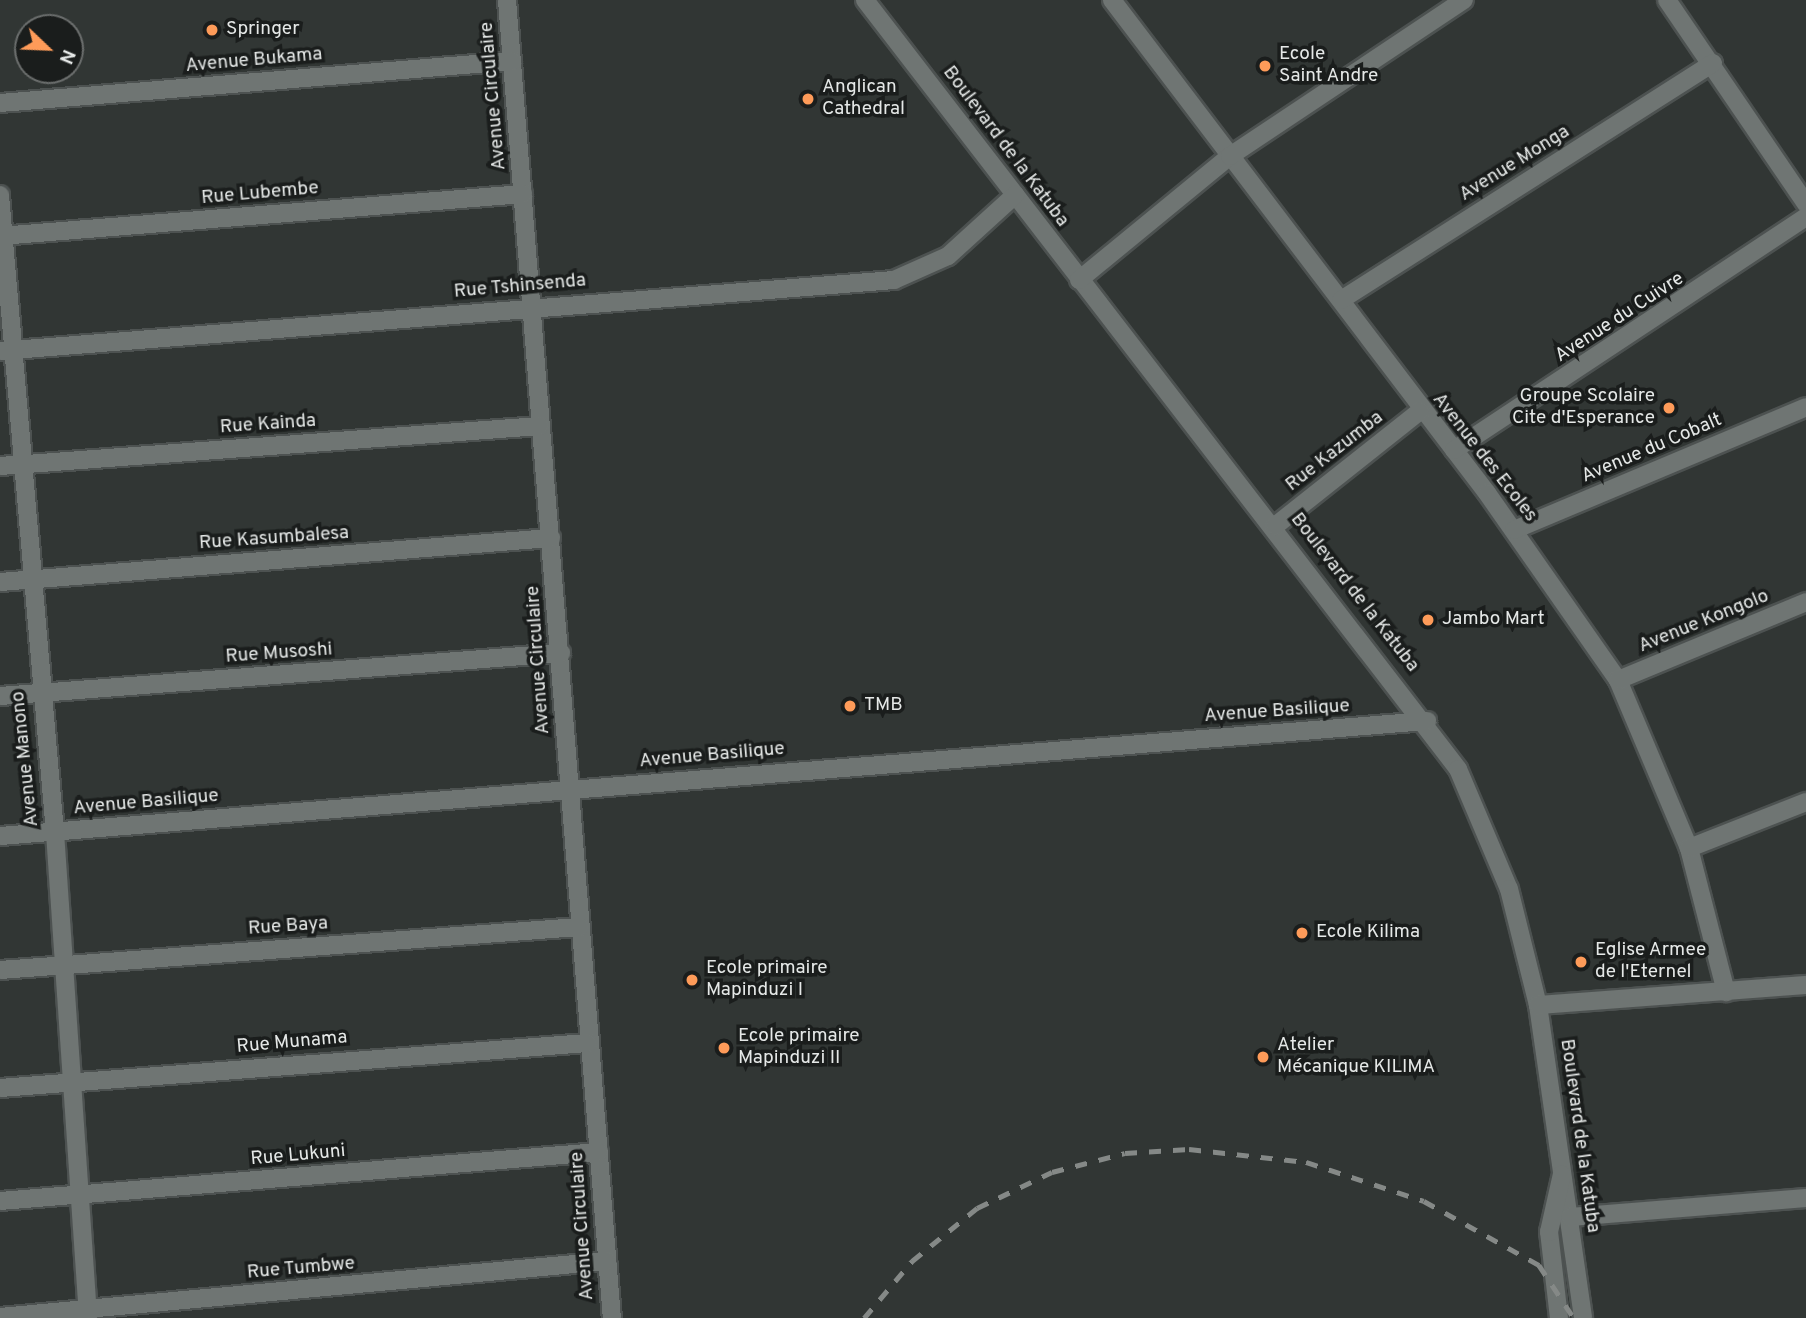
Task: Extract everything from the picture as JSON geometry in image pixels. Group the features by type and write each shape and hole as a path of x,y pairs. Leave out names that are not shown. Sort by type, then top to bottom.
{"street":[{"name":"Avenue Circulaire","path":"507,0 530,307 561,653 567,789 611,1318"},
{"name":"Boulevard de la Katuba","path":"865,0 1079,280 1427,721 1486,830 1538,1005 1564,1167 1583,1318"},
{"path":"1079,280 1230,156 1464,0"},
{"path":"1667,0 1713,63 1806,204"},
{"name":"Avenue des Ecoles","path":"1118,2 1420,411 1454,450 1514,530 1618,680 1689,848 1726,992"},
{"name":"Avenue Bukama","path":"0,103 512,61"},
{"name":"Avenue Monga","path":"1340,300 1713,63"},
{"name":"Rue Lubembe","path":"2,236 523,194"},
{"name":"Avenue Manono","path":"0,195 7,350 23,464 39,694 55,832 61,965 88,1314"},
{"name":"Rue Tshinsenda","path":"7,350 908,277 948,256 1015,195"},
{"name":"Avenue du Cuivre","path":"1454,450 1806,216"},
{"name":"Avenue du Cobalt","path":"1514,530 1806,407"},
{"name":"Rue Kazumba","path":"1275,526 1420,411"},
{"name":"Rue Kainda","path":"0,466 540,426"},
{"name":"Rue Kasumbalesa","path":"0,582 551,538"},
{"name":"Avenue Kongolo","path":"1618,680 1806,602"},
{"name":"Rue Musoshi","path":"0,696 561,653"},
{"name":"Avenue Basilique","path":"0,836 1427,721"},
{"path":"1689,848 1806,802"},
{"name":"Rue Baya","path":"0,970 579,927"},
{"path":"1538,1005 1806,985"},
{"name":"Rue Munama","path":"0,1088 587,1043"},
{"name":"Rue Lukuni","path":"0,1202 599,1152"},
{"path":"1559,1318 1549,1232 1564,1167"},
{"path":"1570,1217 1806,1198"},
{"name":"Rue Tumbwe","path":"0,1317 88,1314 607,1261"}],"railway":[{"path":"864,1318 912,1261 977,1208 1052,1172 1125,1153 1189,1149 1306,1162 1424,1201 1539,1265 1574,1318"}],"place":[{"name":"Springer","path":"212,30"},
{"name":"Ecole Saint Andre","path":"1265,66"},
{"name":"Anglican Cathedral","path":"808,99"},
{"name":"Groupe Scolaire Cite d'Esperance","path":"1669,408"},
{"name":"Jambo Mart","path":"1428,620"},
{"name":"TMB","path":"850,706"},
{"name":"Ecole Kilima","path":"1302,933"},
{"name":"Eglise Armee de l'Eternel","path":"1581,962"},
{"name":"Ecole primaire Mapinduzi I","path":"692,980"},
{"name":"Ecole primaire Mapinduzi II","path":"724,1048"},
{"name":"Atelier Mécanique KILIMA","path":"1263,1057"}]}
